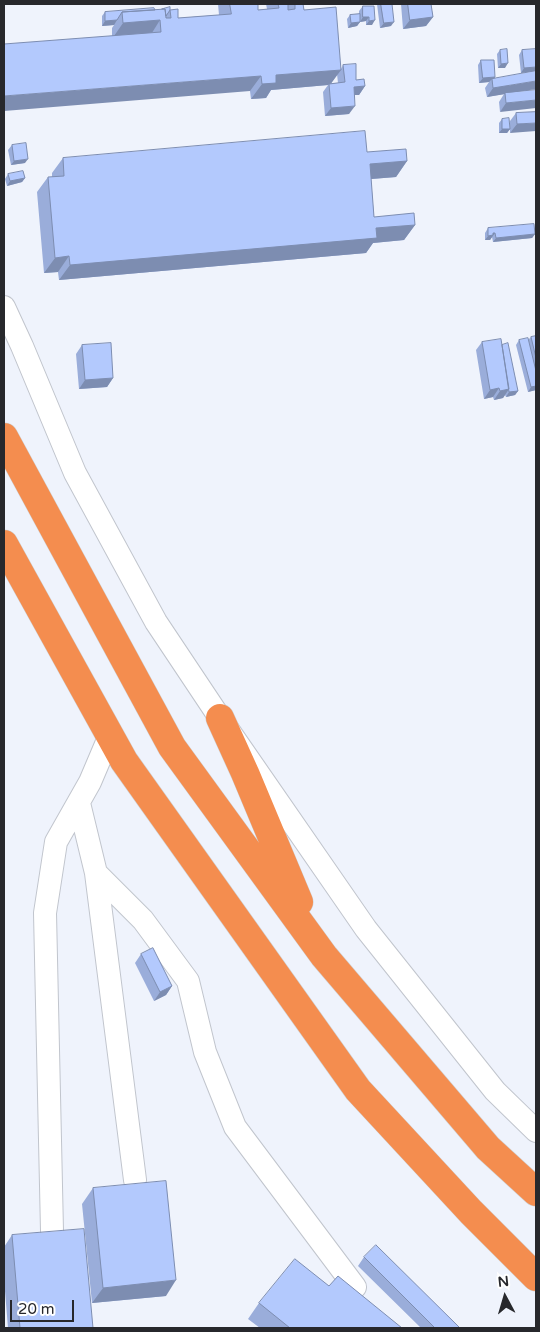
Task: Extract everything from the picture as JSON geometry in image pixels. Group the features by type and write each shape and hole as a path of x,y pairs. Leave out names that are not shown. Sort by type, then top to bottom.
{"highway":[{"path":"4,437 172,747 324,956 488,1148 536,1192"},
{"path":"4,544 124,761 358,1090 471,1212 536,1277"},
{"path":"220,718 246,773 287,876 324,956"}],"street":[{"path":"4,307 75,473 156,622 366,929 495,1092 536,1131"},
{"path":"52,1231 45,913 56,842 90,782 110,735"},
{"path":"79,803 96,873 135,1180"},
{"path":"96,873 143,920 188,981 205,1052 235,1127 355,1287"}],"building":[{"path":"230,4 258,4 258,10 279,8 278,4 288,4 288,10 295,9 295,4 303,4 304,10 336,7 341,70 276,75 276,83 262,84 261,76 4,96 4,44 161,32 160,20 123,23 122,12 165,9 166,18 171,18 170,10 178,9 178,18 231,14"},
{"path":"381,4 392,4 394,22 384,23"},
{"path":"408,4 431,4 433,17 410,20"},
{"path":"363,6 374,6 375,20 369,21 369,17 363,17"},
{"path":"170,7 166,16 165,9 162,9"},
{"path":"154,8 155,10 122,12 117,20 105,21 105,12"},
{"path":"360,14 360,22 351,23 350,15"},
{"path":"507,49 508,63 501,64 500,50"},
{"path":"536,49 536,67 524,68 522,50"},
{"path":"481,60 494,60 495,77 483,78"},
{"path":"356,64 356,80 364,79 365,86 354,87 355,106 331,108 329,84 345,82 343,65"},
{"path":"536,71 536,81 493,88 492,79"},
{"path":"536,90 536,100 506,103 505,93"},
{"path":"536,112 536,123 517,124 516,113"},
{"path":"509,118 510,129 502,129 502,119"},
{"path":"365,131 367,152 406,149 407,161 370,164 374,217 414,213 415,225 376,228 377,238 70,265 69,256 55,258 48,177 64,176 63,158"},
{"path":"26,143 28,159 14,161 12,145"},
{"path":"23,171 25,178 10,181 8,174"},
{"path":"534,224 535,234 496,238 495,233 493,233 493,235 488,236 488,228"},
{"path":"536,336 536,358 531,337"},
{"path":"528,338 536,371 536,386 531,387 519,340"},
{"path":"501,339 509,389 500,391 499,388 490,390 482,342"},
{"path":"111,343 113,378 85,380 82,345"},
{"path":"508,343 518,391 509,392 502,345"},
{"path":"153,948 172,986 160,992 141,954"},
{"path":"166,1181 176,1280 103,1288 93,1188"},
{"path":"84,1229 93,1328 20,1328 12,1235"},
{"path":"376,1245 458,1328 435,1328 364,1257"},
{"path":"295,1259 329,1286 338,1276 402,1328 290,1328 259,1303"}]}
